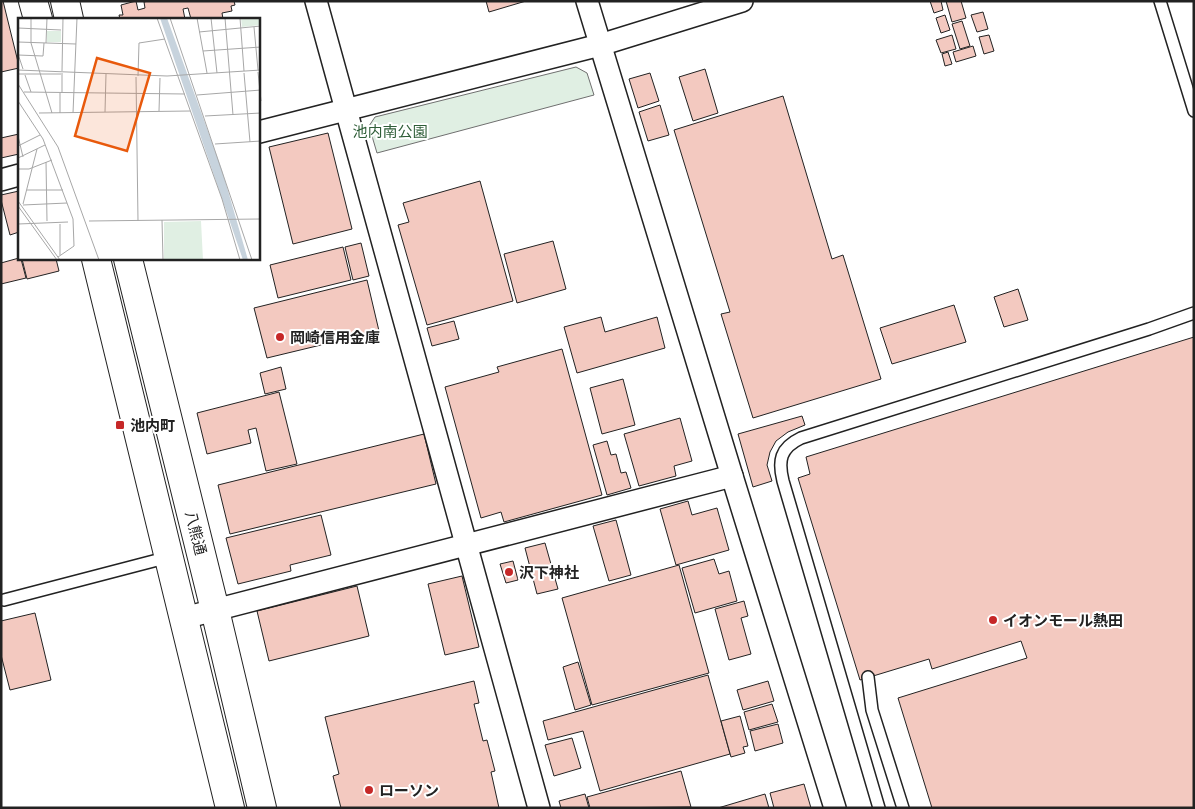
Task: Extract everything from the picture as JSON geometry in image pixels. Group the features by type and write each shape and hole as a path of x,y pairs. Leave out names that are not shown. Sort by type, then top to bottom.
{"main road":[{"path":"33,1 38,18"},
{"path":"65,1 69,18"},
{"path":"96,260 230,808"},
{"name":"八熊通","path":"128,260 262,808"}],"street":[{"path":"316,1 539,808"},
{"path":"587,1 835,808"},
{"path":"260,132 600,45 742,1"},
{"path":"1,180 18,176"},
{"path":"184,618 732,476"}],"lane":[{"path":"1160,1 1194,111"},
{"path":"878,808 780,470 780,462 784,453 791,443 801,438 1194,314"},
{"path":"2,601 170,557"},
{"path":"868,677 872,710 903,808"}],"green space":[{"name":"池内南公園","path":"576,67 587,73 594,95 377,153 369,126 375,117"}],"building":[{"path":"1,1 3,1 18,68 1,72"},
{"path":"136,1 138,10 145,8 144,2 148,1 234,1 235,5 231,6 232,11 222,13 223,18 191,18 188,8 183,9 185,18 120,18 119,15 123,15 121,5"},
{"path":"486,1 526,1 489,12"},
{"path":"930,1 941,1 943,10 934,13"},
{"path":"946,1 961,1 966,18 952,22"},
{"path":"983,12 988,29 977,32 971,15"},
{"path":"945,15 950,30 941,33 936,18"},
{"path":"962,21 970,46 960,49 952,24"},
{"path":"952,35 956,49 941,53 936,40"},
{"path":"989,35 994,51 984,54 979,37"},
{"path":"973,46 976,56 956,62 953,52"},
{"path":"948,52 952,64 945,66 942,54"},
{"path":"705,69 718,113 693,121 679,77"},
{"path":"650,73 659,101 638,108 629,79"},
{"path":"783,96 832,259 843,255 881,379 753,418 721,314 730,312 674,130"},
{"path":"660,105 669,135 648,141 639,112"},
{"path":"328,133 352,229 293,244 269,147"},
{"path":"18,134 18,154 1,158 1,138"},
{"path":"480,181 513,301 427,325 398,225 409,222 403,203"},
{"path":"18,191 18,232 10,235 1,195"},
{"path":"553,241 566,289 517,303 504,254"},
{"path":"361,243 369,276 353,280 345,247"},
{"path":"343,247 351,280 278,298 270,265"},
{"path":"18,258 18,260 21,260 26,278 1,284 1,263"},
{"path":"22,260 56,260 59,271 27,279"},
{"path":"367,280 379,331 267,358 254,308"},
{"path":"1018,289 1028,320 1004,327 994,297"},
{"path":"954,305 966,342 892,364 880,328"},
{"path":"601,317 605,332 657,317 665,348 577,373 564,327"},
{"path":"454,321 459,339 432,346 427,328"},
{"name":"イオンモール熱田","path":"1194,337 1194,808 932,808 898,698 1027,658 1021,641 932,669 929,659 860,680 798,478 810,474 806,457"},
{"path":"562,349 602,495 504,522 501,512 481,518 445,387 499,372 497,367"},
{"path":"281,367 286,389 265,394 260,373"},
{"path":"623,379 635,425 602,434 590,388"},
{"path":"279,392 297,464 266,471 256,428 248,430 251,443 207,454 197,413"},
{"path":"802,416 805,425 788,432 776,441 770,452 767,465 772,481 753,487 738,434"},
{"path":"680,418 692,461 674,466 676,476 639,486 624,434"},
{"path":"424,434 436,484 230,534 218,485"},
{"path":"607,441 611,455 616,454 621,473 626,472 631,488 607,495 593,445"},
{"path":"688,501 692,515 717,508 729,550 676,565 660,509"},
{"path":"321,515 331,555 290,565 291,571 238,584 226,538"},
{"path":"616,520 631,575 609,581 593,526"},
{"path":"545,543 558,589 537,594 525,548"},
{"path":"714,559 719,574 729,571 737,601 695,613 682,568"},
{"path":"513,561 518,580 506,583 500,564"},
{"path":"679,565 709,673 592,705 562,598"},
{"path":"462,576 479,647 445,655 428,584"},
{"path":"357,586 369,636 269,661 257,611"},
{"path":"744,601 748,616 741,618 751,654 729,660 715,609"},
{"path":"35,613 51,680 10,690 1,655 1,621"},
{"path":"578,662 591,705 575,710 563,667"},
{"path":"708,675 730,754 600,791 583,731 548,740 543,721"},
{"path":"474,681 479,703 474,704 483,741 487,740 495,771 491,772 499,808 341,808 333,776 339,774 325,717"},
{"path":"768,681 774,701 743,710 737,690"},
{"path":"772,704 778,722 749,730 744,712"},
{"path":"740,716 748,746 743,747 745,753 731,757 721,721"},
{"path":"778,724 783,743 755,751 750,731"},
{"path":"572,738 581,768 554,776 545,745"},
{"path":"681,771 691,807 590,808 587,797"},
{"path":"804,784 811,808 774,808 770,793"},
{"path":"585,794 589,808 561,808 559,801"},
{"path":"765,794 769,808 718,808"}],"place":[{"name":"岡崎信用金庫","path":"280,337"},
{"name":"池内町","path":"120,425"},
{"name":"沢下神社","path":"509,572"},
{"name":"イオンモール熱田","path":"993,620"},
{"name":"ローソン","path":"369,790"}]}
